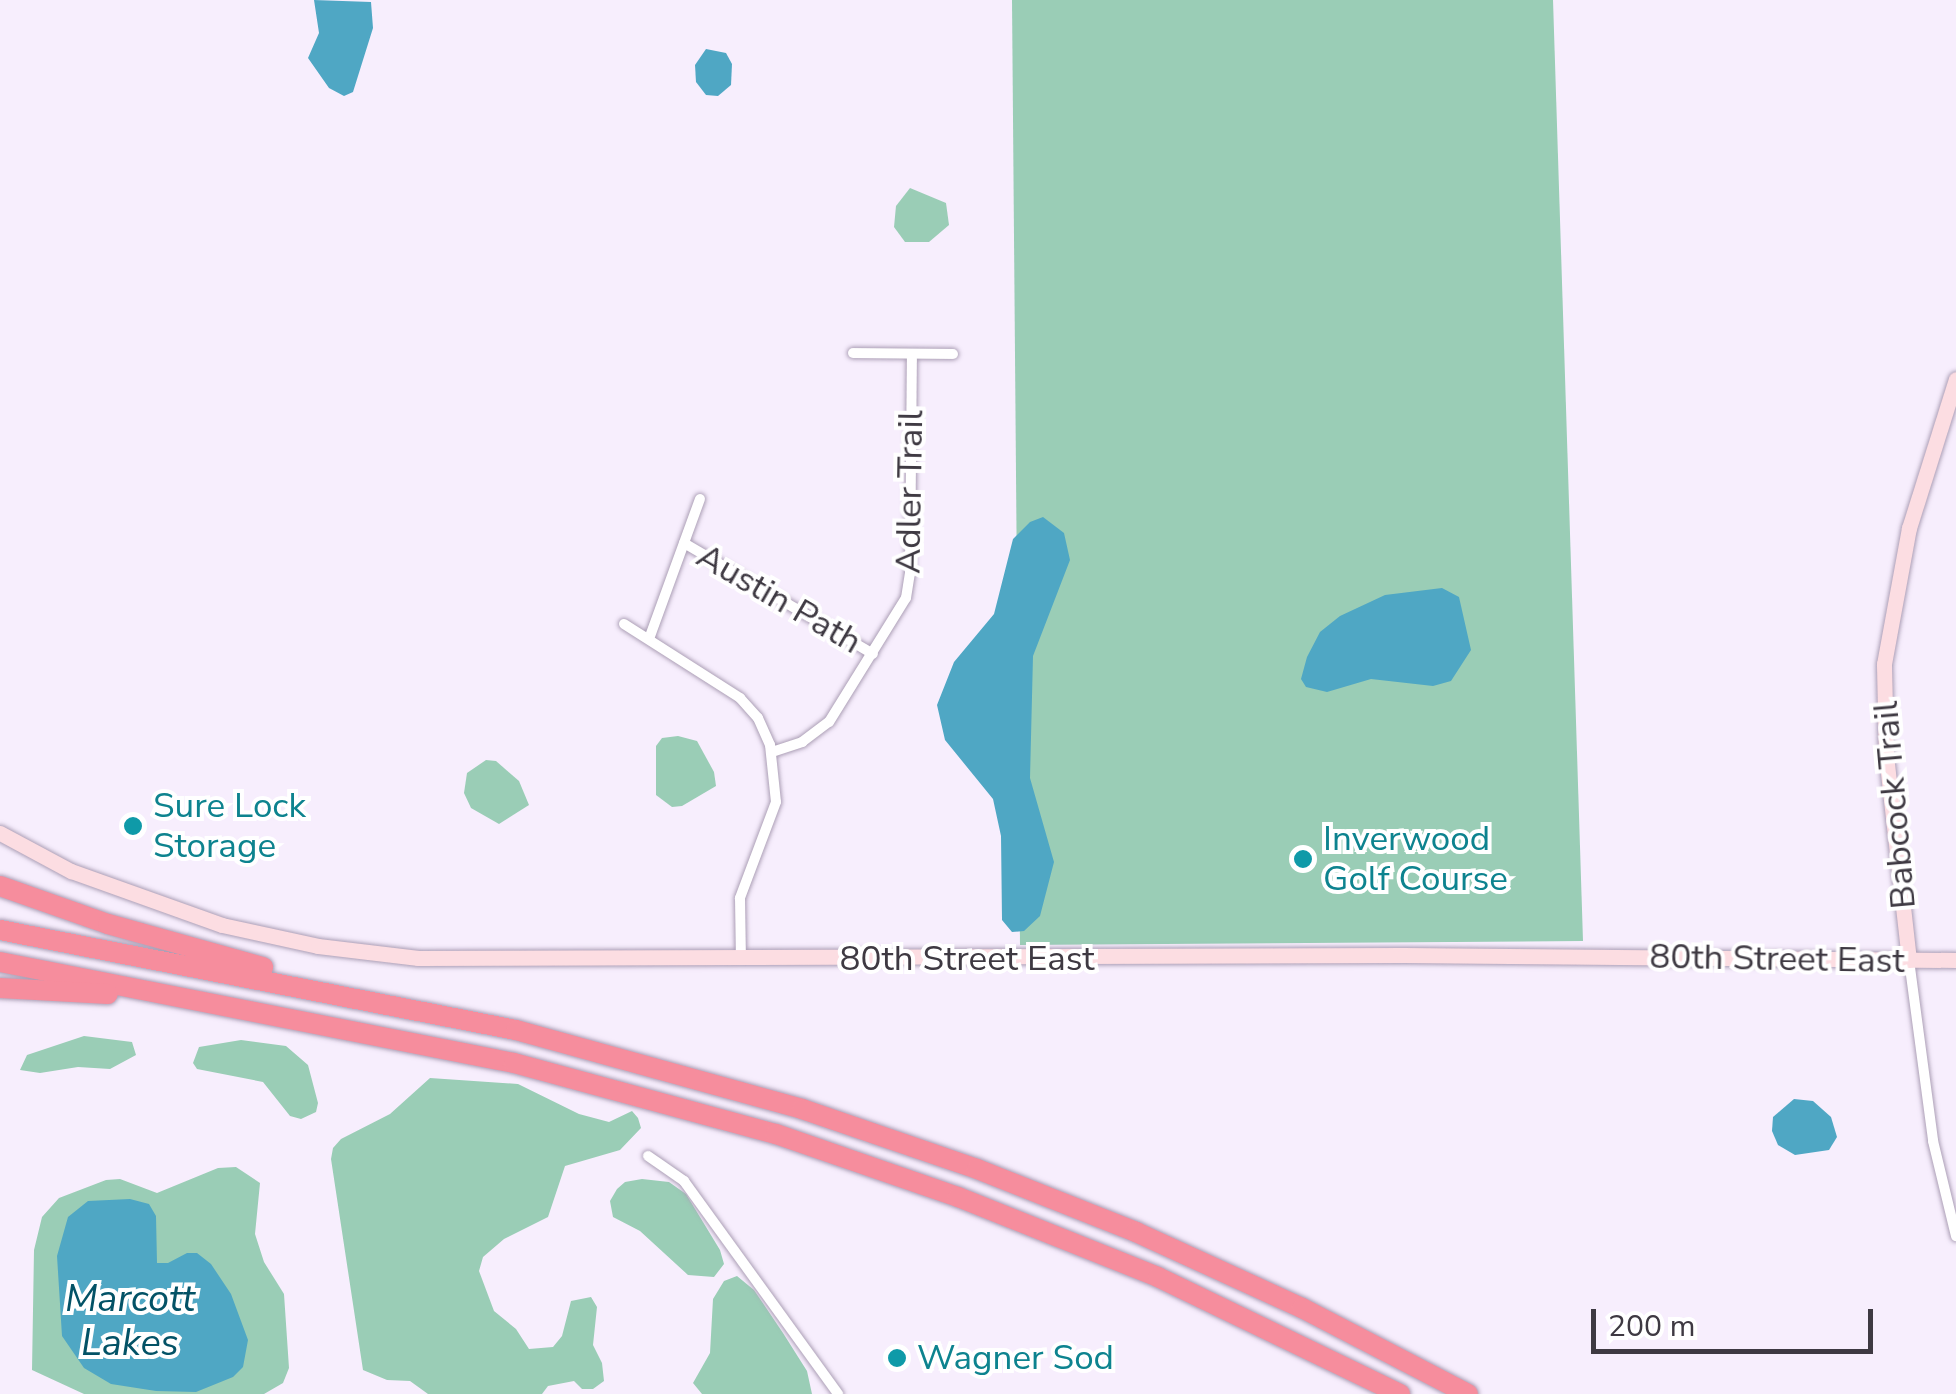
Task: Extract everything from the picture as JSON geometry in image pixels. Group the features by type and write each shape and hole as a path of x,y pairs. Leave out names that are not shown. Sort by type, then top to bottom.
{"highway":[{"path":"0,886 126,929 414,1008 705,1079 920,1148 1194,1258 1468,1394"},
{"path":"0,930 414,1008"},
{"path":"0,962 400,1039 649,1097 909,1179 1158,1277 1400,1394"},
{"path":"0,988 172,1000 400,1039"}],"street":[{"path":"853,352 953,354"},
{"name":"Adler Trail","path":"772,752 802,742 829,722 906,598 912,354"},
{"name":"Babcock Trail","path":"1956,379 1910,528 1892,602 1884,664 1886,754 1910,960 1933,1140 1956,1236"},
{"path":"649,639 700,499"},
{"name":"Austin Path","path":"684,543 874,654"},
{"path":"624,624 740,698 758,718 772,752 776,802 740,898 741,960"},
{"name":"80th Street East","path":"0,834 44,860 222,925 318,946 434,959 1397,954 1956,960"},
{"path":"648,1156 684,1181 832,1391"}],"green space":[{"path":"1012,0 1553,0 1583,941 1020,945"},
{"path":"910,188 946,203 949,225 929,242 905,242 894,227 896,206"},
{"path":"678,736 697,741 714,772 716,786 682,806 672,807 656,795 656,746 662,738"},
{"path":"486,760 496,761 519,781 529,805 499,824 471,808 464,793 467,773"},
{"path":"84,1036 132,1042 136,1055 110,1069 78,1067 40,1073 20,1070 27,1055"},
{"path":"241,1040 286,1046 308,1065 318,1103 316,1112 301,1119 290,1116 263,1082 197,1069 193,1063 199,1047"},
{"path":"430,1078 518,1084 579,1114 609,1122 632,1111 638,1118 641,1128 620,1150 565,1166 548,1217 504,1239 483,1257 479,1271 494,1311 516,1329 529,1349 553,1347 562,1336 571,1301 591,1297 597,1307 593,1345 602,1363 604,1381 593,1389 582,1389 574,1381 548,1386 542,1394 428,1394 410,1381 387,1380 363,1370 331,1159 333,1148 341,1139 390,1114"},
{"path":"236,1167 260,1183 255,1234 264,1262 284,1294 289,1368 283,1383 264,1394 84,1394 32,1370 34,1250 42,1217 59,1198 106,1180 120,1179 157,1193 218,1168"},
{"path":"625,1182 669,1182 686,1194 720,1250 724,1264 714,1277 688,1275 640,1231 613,1217 610,1201 617,1189"},
{"path":"737,1276 754,1290 783,1333 807,1371 812,1394 702,1394 693,1383 710,1353 713,1299 724,1281"}],"water":[{"path":"314,0 371,2 373,28 353,92 344,96 329,88 308,58 319,33"},
{"path":"706,49 726,53 732,64 731,85 718,96 706,95 696,82 695,65"},
{"path":"1043,517 1064,533 1070,560 1033,656 1030,778 1054,862 1040,916 1024,931 1012,932 1002,920 1001,836 993,799 945,740 937,705 954,662 994,614 1013,539 1030,522"},
{"path":"1442,588 1459,597 1471,650 1451,681 1433,686 1371,679 1327,692 1306,687 1301,679 1307,657 1320,632 1340,616 1385,595"},
{"path":"1794,1099 1813,1101 1831,1117 1837,1137 1829,1150 1795,1155 1778,1145 1772,1131 1773,1117"},
{"name":"Marcott Lakes","path":"130,1199 149,1204 156,1216 157,1263 197,1253 211,1264 231,1294 248,1340 243,1367 233,1377 196,1392 156,1391 111,1384 84,1368 62,1336 57,1256 68,1217 88,1201"}],"place":[{"name":"Sure Lock Storage","path":"133,826"},
{"name":"Inverwood Golf Course","path":"1303,859"},
{"name":"Wagner Sod","path":"897,1358"}]}
